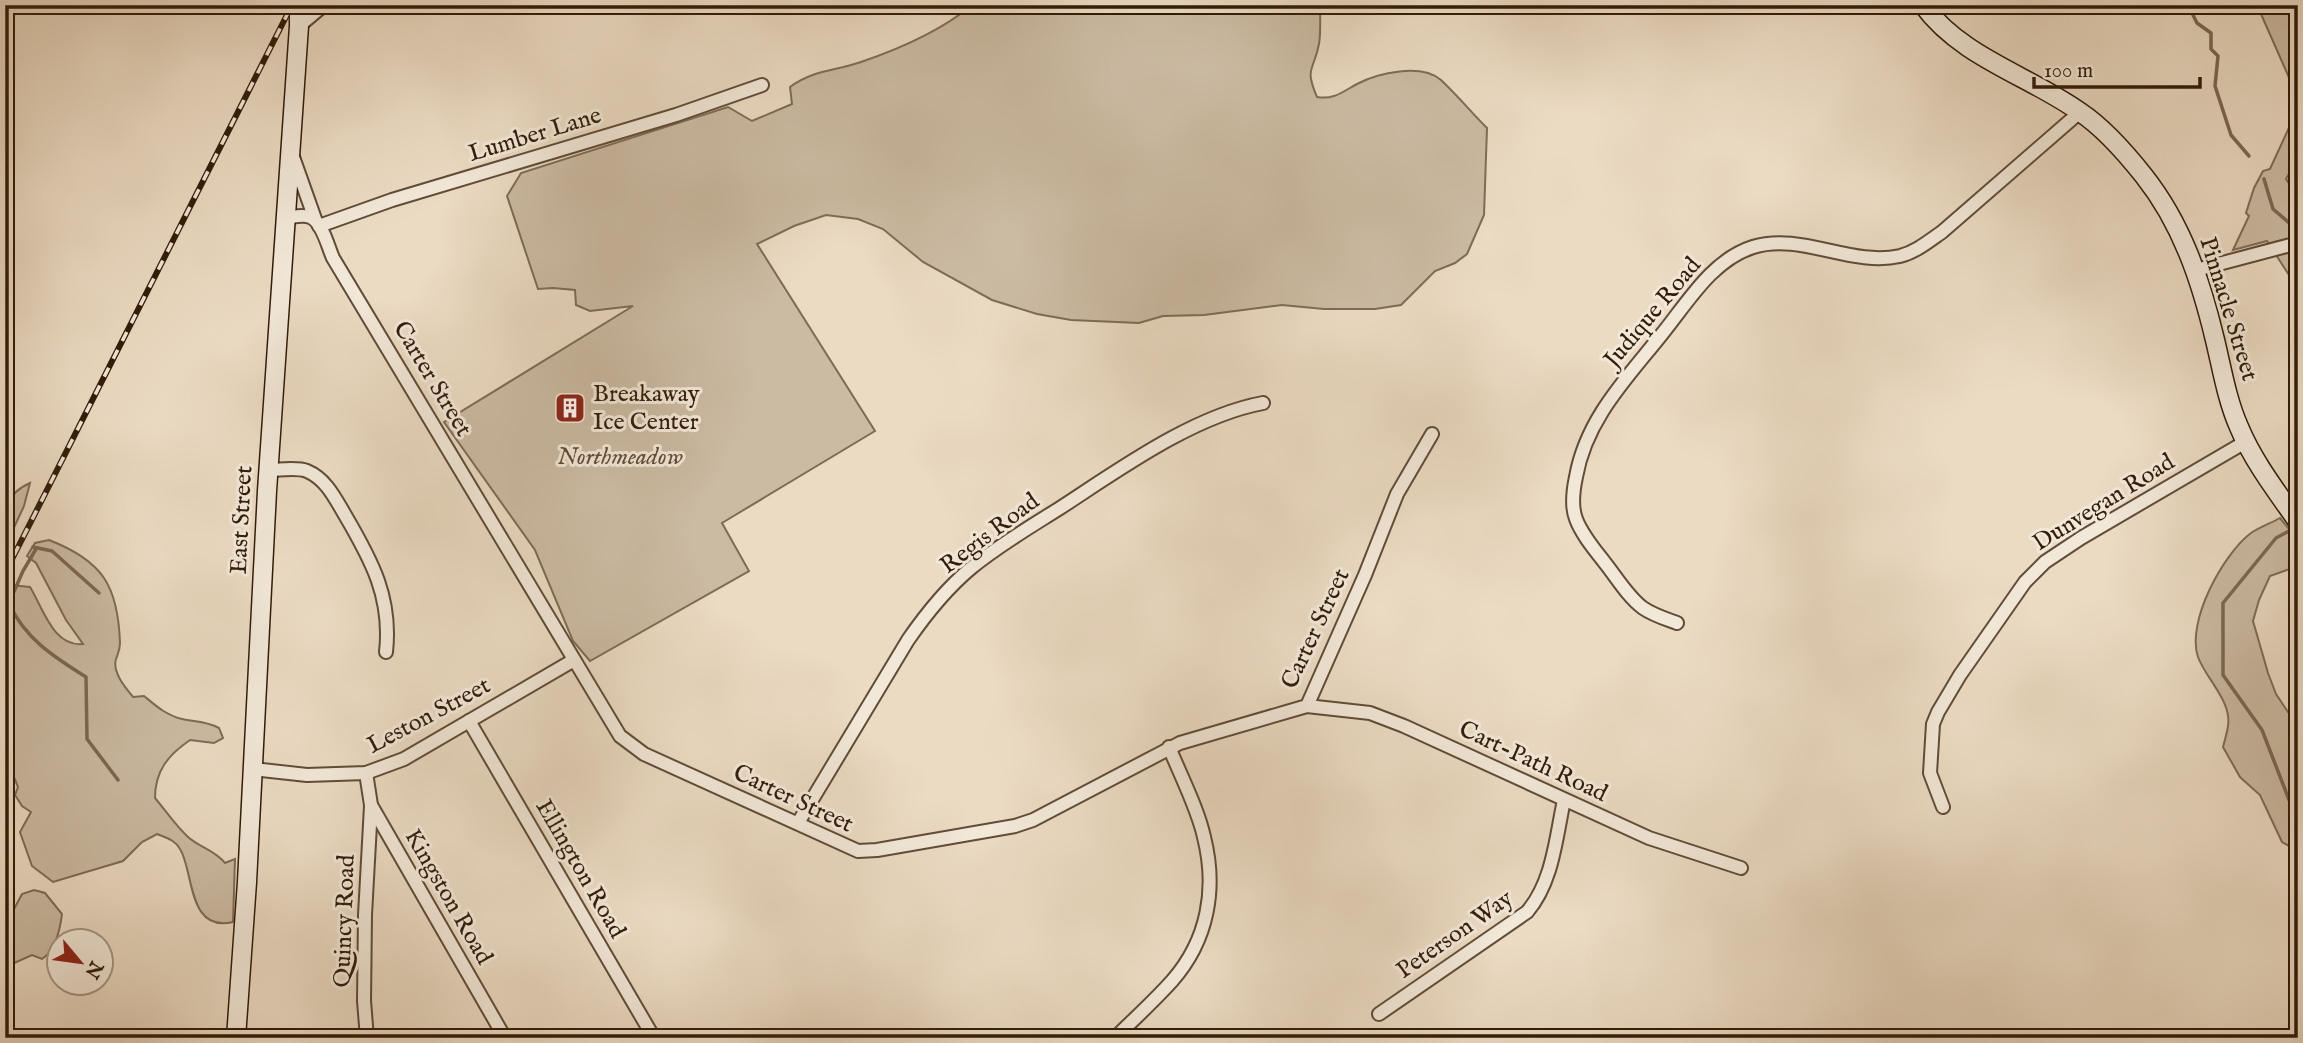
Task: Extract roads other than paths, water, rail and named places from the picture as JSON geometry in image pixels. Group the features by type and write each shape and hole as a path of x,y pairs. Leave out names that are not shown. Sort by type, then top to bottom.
{"main road":[{"name":"East Street","path":"236,1038 299,5"},
{"name":"Pinnacle Street","path":"1923,5 1934,20 1964,46 2080,112 2102,129 2144,176 2166,207 2191,256 2239,427 2268,478 2298,522"}],"street":[{"path":"299,26 324,5"},
{"name":"Lumber Lane","path":"317,222 676,115 762,85"},
{"name":"Judique Road","path":"1677,623 1649,612 1638,604 1590,544 1576,520 1573,505 1578,466 1588,434 1609,398 1706,279 1725,261 1753,247 1780,243 1857,256 1902,256 1942,232 2080,112"},
{"name":"Carter Street","path":"291,151 333,258 620,736 635,749 848,848 864,851 1015,826 1033,820 1169,747 1307,706 1365,575 1397,494 1432,434"},
{"path":"286,218 308,215 317,222"},
{"path":"2196,270 2298,243"},
{"name":"Regis Road","path":"798,823 908,640 926,614 970,569 1073,499 1176,436 1237,408 1264,403"},
{"name":"Dunvegan Road","path":"1943,807 1930,773 1933,724 1959,675 2025,582 2045,562 2065,548 2247,441"},
{"path":"269,470 305,470 326,484 376,570 389,629 386,652"},
{"name":"Leston Street","path":"253,769 307,775 366,773 404,759 574,660"},
{"name":"Cart-Path Road","path":"1307,706 1370,713 1649,838 1741,868"},
{"name":"Ellington Road","path":"468,721 654,1038"},
{"path":"1115,1038 1172,981 1185,964 1205,926 1211,895 1204,835 1169,747"},
{"name":"Kingston Road","path":"366,773 371,805 505,1038"},
{"name":"Peterson Way","path":"1379,1014 1516,920 1538,900 1545,884 1564,800"},
{"name":"Quincy Road","path":"367,1038 364,1001 365,915 371,805"}],"waterway":[{"path":"2195,5 2192,13 2197,23 2211,33 2211,49 2218,56 2215,86 2231,135 2249,156"},
{"path":"2264,179 2273,209 2294,227"},
{"path":"2291,530 2276,538 2223,603 2223,675 2262,730 2298,823"},
{"path":"5,532 9,536"},
{"path":"33,547 52,551 99,593"},
{"path":"36,549 9,603 23,627 41,646 86,677 87,739 118,780"}],"railway":[{"path":"5,573 292,5"}],"place":[{"name":"Breakaway Ice Center","path":"570,408"}],"park label":[{"name":"Northmeadow","path":"620,457"}]}
